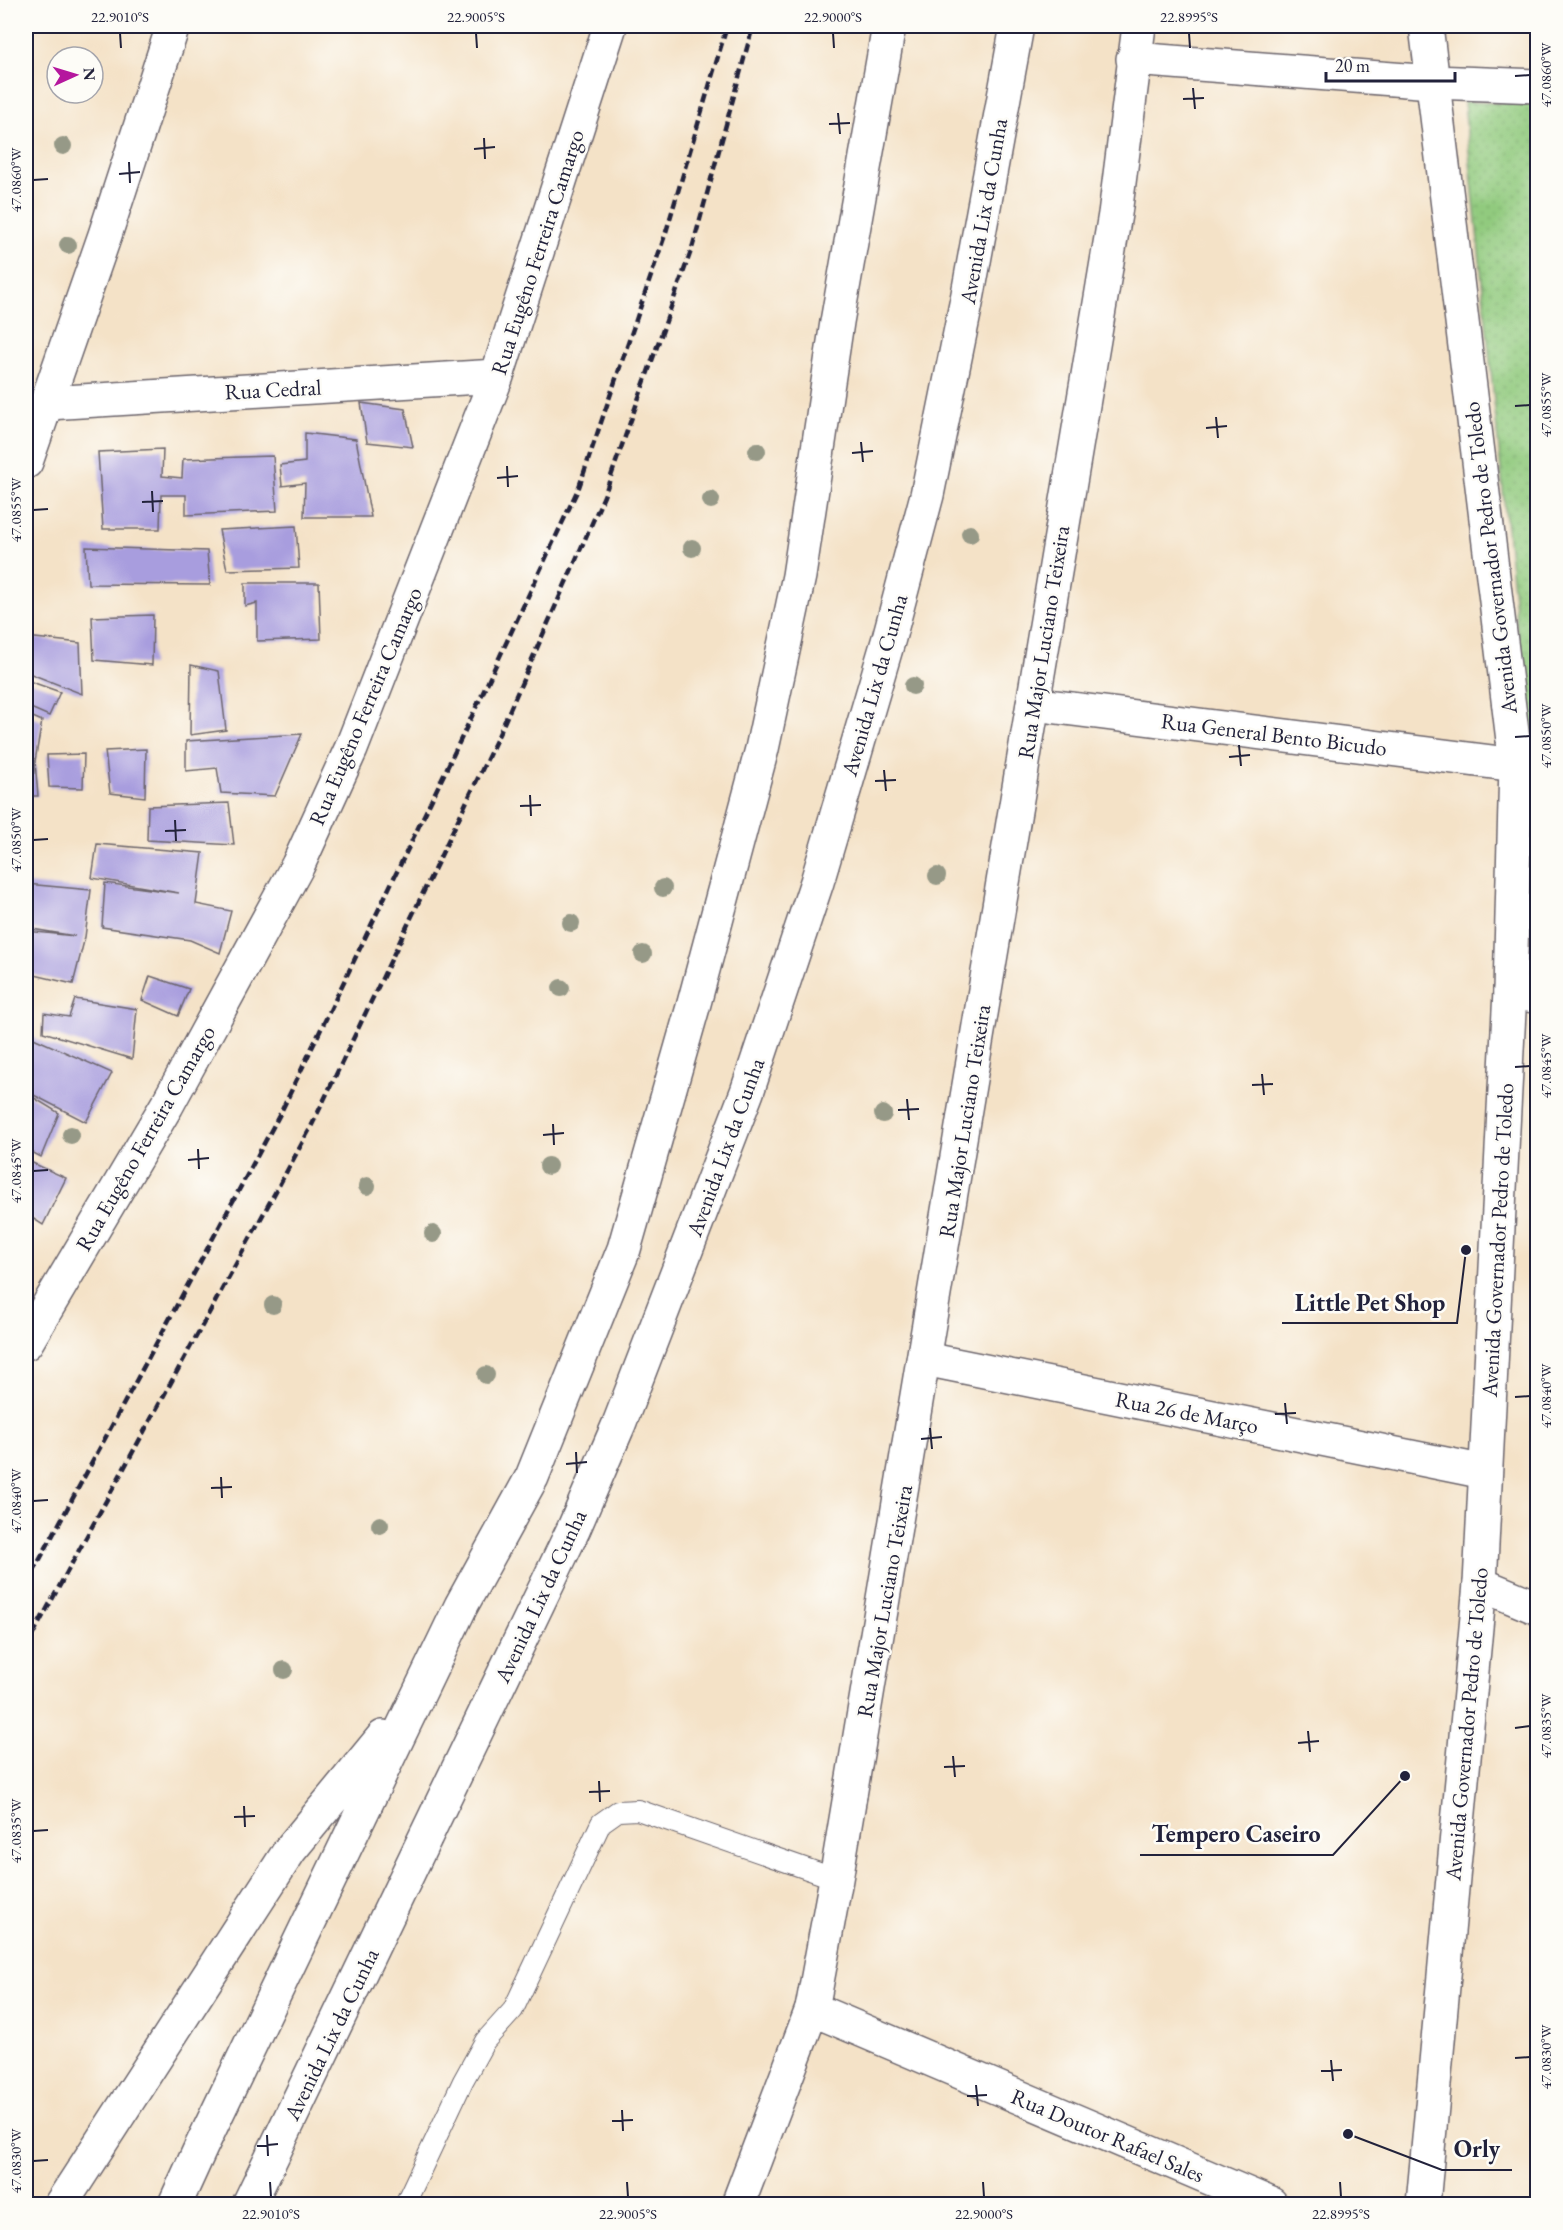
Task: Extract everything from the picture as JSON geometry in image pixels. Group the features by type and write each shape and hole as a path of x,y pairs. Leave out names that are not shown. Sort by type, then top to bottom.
{"main road":[{"path":"26,462 48,403 173,26"},
{"name":"Rua Eugêno Ferreira Camargo","path":"26,1344 167,1105 298,865 351,749 497,376 610,26"},
{"path":"175,2205 461,1606 532,1477 624,1250 693,1008 762,749 800,576 837,322 889,26"},
{"name":"Avenida Lix da Cunha","path":"249,2205 574,1528 619,1424 747,1092 817,882 889,638 927,495 968,294 1017,26"},
{"name":"Rua Major Luciano Teixeira","path":"738,2205 812,2009 836,1879 925,1359 1115,214 1133,58 1139,26"},
{"name":"Avenida Governador Pedro de Toledo","path":"1423,2205 1480,1584 1485,1472 1524,994 1527,757 1426,26"},
{"path":"1133,58 1432,82 1538,86"},
{"name":"Rua Cedral","path":"48,403 497,376"},
{"name":"Rua General Bento Bicudo","path":"1033,704 1527,757"},
{"name":"Rua 26 de Março","path":"925,1359 1485,1472"},
{"path":"1480,1584 1538,1608"},
{"path":"62,2205 290,1850 417,1697"},
{"name":"Rua Doutor Rafael Sales","path":"812,2009 1271,2205"}],"lane":[{"path":"405,2205 479,2051 513,2010 601,1822 618,1811 638,1810 836,1879"}],"green space":[{"path":"1464,102 1537,104 1538,740 1529,749"}],"building":[{"path":"361,403 405,409 413,447 367,442"},
{"path":"305,433 356,439 371,517 304,517 305,483 282,486 280,465 305,462"},
{"path":"163,449 162,476 182,478 183,459 273,456 277,511 186,515 186,495 161,495 160,529 103,529 98,452"},
{"path":"296,526 299,568 227,570 219,530"},
{"path":"86,547 207,551 210,585 88,584"},
{"path":"245,583 319,583 321,639 257,641 257,603 245,606"},
{"path":"153,615 152,665 94,660 92,617"},
{"path":"26,637 80,643 82,694 26,672"},
{"path":"191,665 219,671 226,730 190,735"},
{"path":"26,680 60,692 49,716 26,706"},
{"path":"26,714 42,721 35,761 26,759"},
{"path":"302,734 275,796 221,793 217,768 186,771 186,741"},
{"path":"146,749 145,797 110,793 105,751"},
{"path":"84,754 83,788 49,787 47,755"},
{"path":"26,761 35,761 38,796 26,796"},
{"path":"229,803 234,845 147,840 148,806"},
{"path":"97,844 203,853 196,904 231,911 220,953 190,940 102,927 105,883 179,893 92,878"},
{"path":"26,884 91,890 85,937 73,984 26,973 26,931 75,936 26,928"},
{"path":"150,976 189,989 178,1016 142,1000"},
{"path":"75,999 137,1009 132,1059 43,1032 44,1013 69,1017"},
{"path":"29,1036 112,1073 86,1122 26,1091 26,1045"},
{"path":"26,1093 59,1113 41,1157 26,1149"},
{"path":"26,1160 66,1178 43,1225 26,1214"}],"railway":[{"path":"26,1585 281,1112 472,716 579,487 666,232 727,26"},
{"path":"26,1647 311,1127 500,732 604,496 693,245 753,26"}],"place":[{"name":"Little Pet Shop","path":"1466,1250"},
{"name":"Tempero Caseiro","path":"1405,1776"},
{"name":"Orly","path":"1348,2134"}]}
